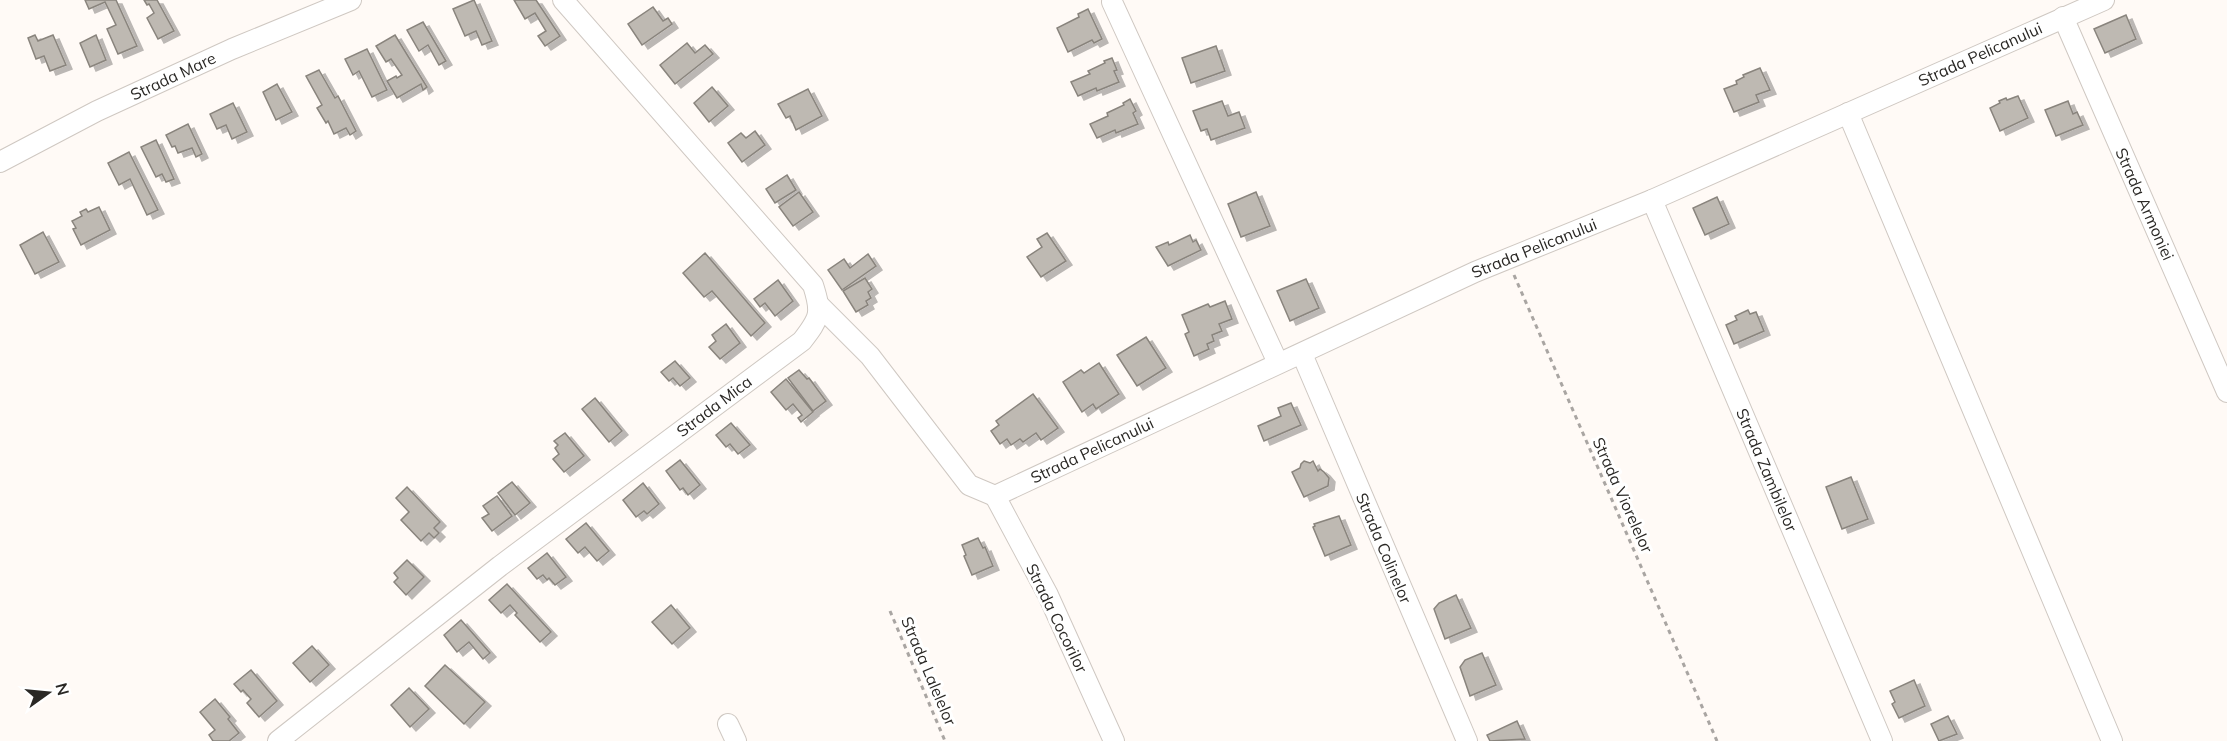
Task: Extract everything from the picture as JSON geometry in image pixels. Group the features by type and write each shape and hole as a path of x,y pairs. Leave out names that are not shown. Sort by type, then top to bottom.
{"street":[{"name":"Strada Mare","path":"0,162 97,111 232,49 351,0"},
{"path":"563,0 813,285 819,305 870,356 969,485 995,496"},
{"name":"Strada Pelicanului","path":"995,496 1278,363 1507,259 1652,200 2104,0"},
{"path":"1112,3 1278,363"},
{"name":"Strada Armoniei","path":"2063,17 2227,392"},
{"path":"1848,113 2112,741"},
{"name":"Strada Zambilelor","path":"1652,200 1882,741"},
{"name":"Strada Mica","path":"278,741 500,566 802,341 816,322 819,305"},
{"name":"Strada Colinelor","path":"1302,354 1467,741"},
{"name":"Strada Cocorilor","path":"995,496 1048,595 1114,741"}],"path":[{"name":"Strada Viorelelor","path":"1507,259 1717,741"},
{"name":"Strada Lalelelor","path":"890,610 945,741"}],"building":[{"path":"85,0 116,0 137,46 118,54 107,29 116,25 105,2 89,9"},
{"path":"144,0 157,0 174,31 158,39 147,18 154,13"},
{"path":"474,0 492,41 482,45 476,31 465,36 453,9"},
{"path":"514,0 536,0 560,36 545,46 538,36 546,31 535,13 525,19"},
{"path":"653,7 663,21 668,18 672,24 642,45 628,24"},
{"path":"1088,9 1102,39 1094,43 1092,40 1068,52 1057,28 1079,17 1078,14"},
{"path":"2126,15 2136,39 2105,53 2094,29"},
{"path":"423,22 446,61 439,65 428,45 419,51 407,30"},
{"path":"35,35 38,41 53,35 66,65 50,71 44,56 36,59 28,38"},
{"path":"96,35 106,60 90,67 80,43"},
{"path":"395,35 427,87 423,90 421,84 397,98 387,81 402,75 391,59 386,62 376,46"},
{"path":"687,43 695,53 705,45 713,54 675,84 660,65"},
{"path":"1216,46 1225,71 1191,83 1182,58"},
{"path":"367,49 387,90 372,97 359,71 353,75 345,59"},
{"path":"1112,58 1119,82 1078,96 1071,82 1090,74 1088,71"},
{"path":"1760,68 1770,90 1756,95 1759,102 1734,112 1724,89 1737,84 1736,81 1744,77 1743,75"},
{"path":"319,70 335,98 338,96 356,131 350,135 346,128 334,134 328,121 326,123 317,108 322,105 306,76"},
{"path":"277,84 292,112 276,120 263,92"},
{"path":"712,87 728,106 709,122 694,103"},
{"path":"808,89 822,116 796,130 790,116 786,118 778,104"},
{"path":"2018,96 2028,118 2000,131 1990,108 2006,98 2007,100"},
{"path":"1130,99 1136,111 1133,113 1138,124 1097,138 1090,124 1108,116 1107,113 1124,105 1123,103"},
{"path":"1222,101 1228,116 1239,112 1245,128 1211,140 1207,129 1201,131 1193,111"},
{"path":"2068,101 2073,114 2077,112 2083,125 2056,136 2045,110"},
{"path":"233,103 247,132 232,139 226,125 217,129 210,114"},
{"path":"188,124 202,154 196,157 192,148 178,153 166,135"},
{"path":"755,131 765,145 742,162 728,143 741,133 746,138"},
{"path":"156,140 174,179 166,182 162,174 156,177 141,147"},
{"path":"129,152 158,210 147,215 130,179 119,185 108,163"},
{"path":"787,175 796,190 775,203 766,189"},
{"path":"799,192 813,212 793,226 779,207"},
{"path":"1256,192 1270,226 1241,237 1228,204"},
{"path":"1717,197 1729,224 1705,235 1693,208"},
{"path":"99,207 110,230 81,245 73,229 76,228 72,221 82,216 80,212 86,209 88,212"},
{"path":"43,232 59,262 35,274 20,245"},
{"path":"1047,233 1066,261 1041,277 1027,257 1042,247 1037,239"},
{"path":"1190,235 1193,242 1196,240 1201,250 1168,266 1156,247 1168,242 1169,245"},
{"path":"705,253 765,323 751,336 712,291 704,297 683,273"},
{"path":"868,254 876,266 842,290 828,270 844,259 850,268"},
{"path":"865,278 872,289 868,292 871,298 866,301 868,305 856,312 843,291"},
{"path":"1306,279 1319,308 1290,321 1277,291"},
{"path":"778,280 793,301 775,316 765,303 760,307 754,299"},
{"path":"1225,301 1232,319 1219,324 1222,331 1212,335 1214,341 1207,344 1209,349 1194,356 1185,334 1189,332 1182,315 1208,304 1210,307"},
{"path":"1748,310 1750,314 1756,312 1764,331 1734,344 1726,325 1737,320 1735,316"},
{"path":"726,324 740,343 720,359 709,347 716,341 712,335"},
{"path":"1146,337 1166,368 1137,386 1117,355"},
{"path":"675,361 690,378 680,386 673,378 669,381 661,372"},
{"path":"1099,363 1119,394 1096,409 1093,404 1082,412 1063,382 1081,370 1084,373"},
{"path":"799,370 807,379 809,378 826,401 813,411 788,378"},
{"path":"786,379 813,412 801,422 798,418 802,415 793,404 786,410 771,392"},
{"path":"1033,394 1058,428 1041,440 1036,433 1023,442 1020,439 1011,445 1007,439 1000,444 991,431 999,425 996,421"},
{"path":"595,398 622,431 609,442 582,409"},
{"path":"1291,403 1301,425 1264,441 1258,426 1281,416 1278,408"},
{"path":"731,423 750,445 738,454 730,444 726,447 716,435"},
{"path":"565,433 584,456 564,472 553,459 559,454 555,448 558,445 554,441"},
{"path":"680,460 700,485 688,495 683,488 680,490 666,471"},
{"path":"1304,461 1310,463 1313,461 1318,471 1320,469 1329,478 1328,486 1304,497 1292,472 1300,468"},
{"path":"1851,477 1868,519 1842,529 1826,487"},
{"path":"512,482 530,503 515,515 498,493"},
{"path":"643,483 659,504 647,514 644,511 636,517 623,500"},
{"path":"407,487 440,522 434,528 439,533 434,538 429,533 421,541 401,520 409,512 396,498"},
{"path":"497,496 512,516 492,531 482,518 489,514 483,506"},
{"path":"1339,516 1351,545 1325,556 1313,527 1314,524"},
{"path":"586,523 609,551 597,561 585,547 578,553 566,539"},
{"path":"978,538 983,548 985,547 993,566 972,575 962,545"},
{"path":"547,553 566,577 555,585 543,575 537,579 528,568"},
{"path":"407,560 424,577 406,595 394,582 398,578 394,573"},
{"path":"507,584 551,632 540,642 515,615 517,613 510,605 501,613 489,600"},
{"path":"1456,595 1471,628 1445,639 1434,609 1439,603"},
{"path":"671,605 690,628 672,644 652,622"},
{"path":"461,620 490,653 483,659 469,642 457,652 444,635"},
{"path":"312,646 329,665 310,682 293,663"},
{"path":"1482,653 1496,685 1470,696 1460,667 1465,660"},
{"path":"445,665 485,702 464,724 425,686"},
{"path":"251,670 277,701 259,717 247,703 251,699 234,684"},
{"path":"1914,680 1925,706 1899,718 1892,704 1895,702 1890,691"},
{"path":"409,688 429,709 410,727 391,705"},
{"path":"215,699 230,717 228,719 239,733 229,741 213,741 209,735 215,730 200,712"},
{"path":"1948,716 1957,734 1939,741 1931,724"},
{"path":"1517,721 1525,739 1490,741 1487,735"}]}
